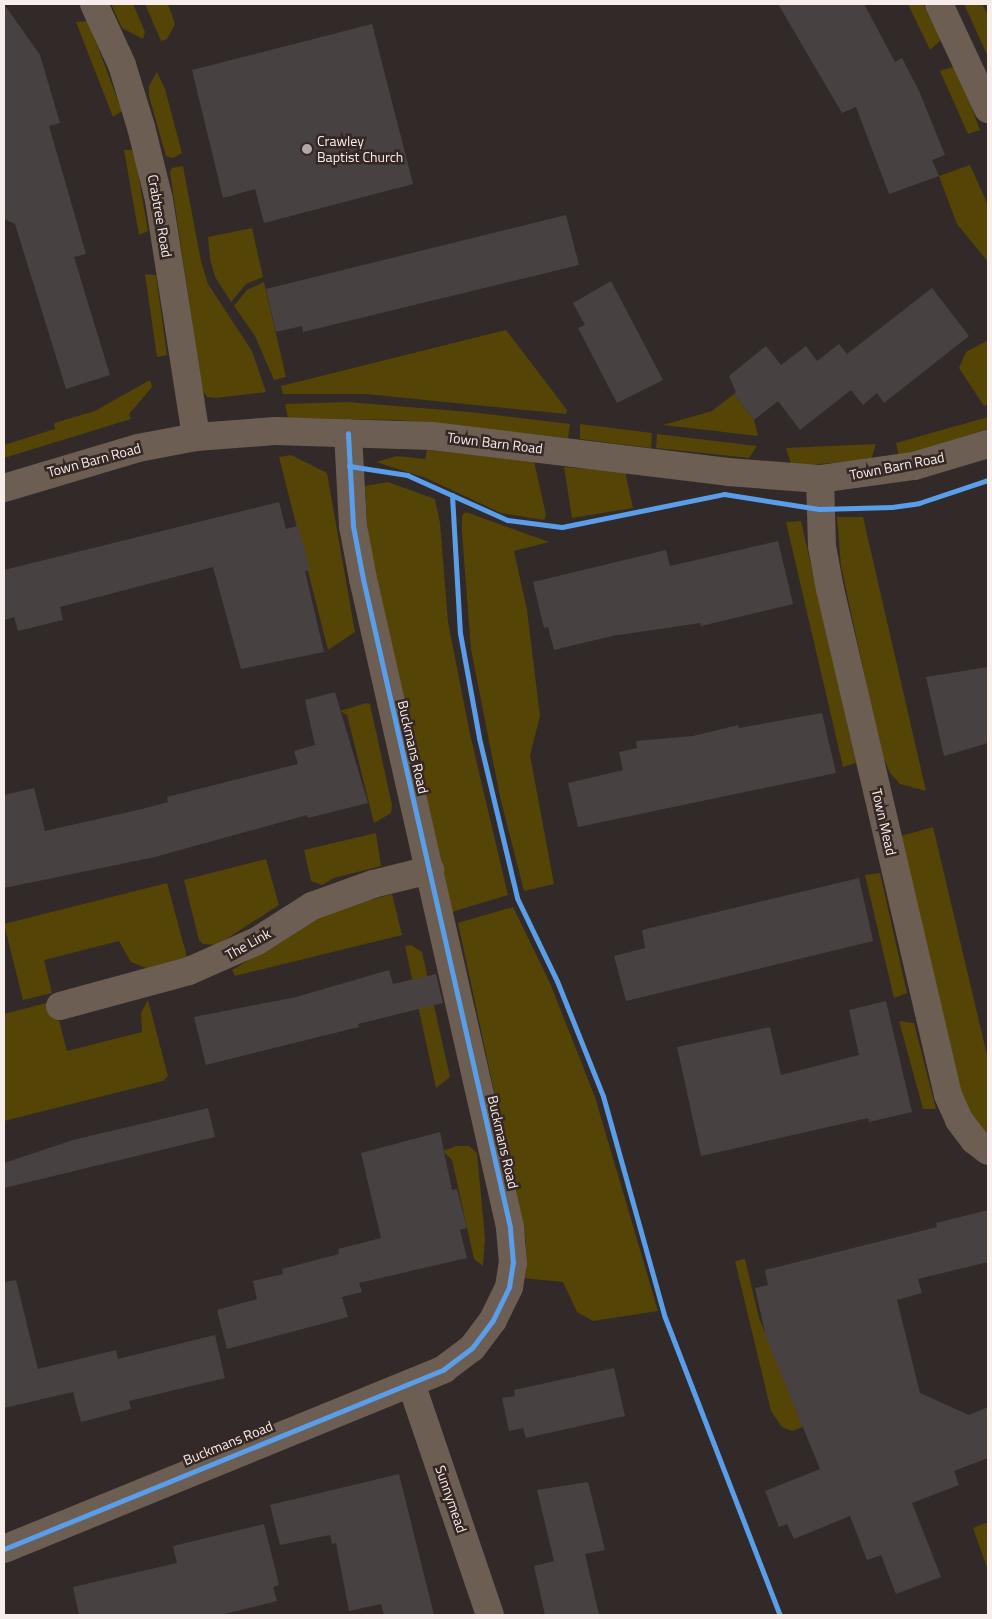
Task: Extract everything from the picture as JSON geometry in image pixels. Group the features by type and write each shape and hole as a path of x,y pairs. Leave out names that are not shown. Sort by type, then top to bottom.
{"street":[{"name":"Crabtree Road","path":"94,4 122,65 157,191 196,437"},
{"path":"939,4 988,110"},
{"name":"Town Barn Road","path":"4,488 88,461 196,437 314,430 432,436 728,472 820,479 914,466 988,444"},
{"name":"Buckmans Road","path":"4,1549 444,1369 472,1348 493,1320 509,1287 514,1263 508,1218 363,579 353,526 348,433"},
{"name":"Town Mead","path":"820,479 822,546 830,589 948,1095 959,1120 974,1140 988,1151"},
{"name":"The Link","path":"60,1006 189,971 250,945 312,906 373,884 430,870"},
{"name":"Sunnymead","path":"410,1383 490,1615"}],"shaded area":[{"path":"111,4 133,4 145,32 143,39 122,28"},
{"path":"145,4 168,4 175,24 167,39 161,41"},
{"path":"908,4 923,4 941,40 930,50"},
{"path":"964,4 982,4 988,15 988,57"},
{"path":"88,21 122,111 113,117 76,22"},
{"path":"956,66 980,130 968,134 940,71"},
{"path":"157,72 165,89 182,153 173,158 166,156 149,96 149,86"},
{"path":"124,150 134,150 148,231 139,235"},
{"path":"970,165 988,205 988,262 957,224 939,176"},
{"path":"183,166 201,261 208,284 252,351 266,392 215,398 207,397 202,390 170,172 172,168"},
{"path":"252,228 263,277 246,284 231,302 215,277 210,259 208,237"},
{"path":"145,274 156,275 167,355 157,357"},
{"path":"264,282 286,377 274,380 255,336 234,306 247,290"},
{"path":"506,330 567,410 566,414 366,394 283,394 281,386"},
{"path":"988,340 988,404 984,406 959,368 966,352"},
{"path":"150,380 152,387 129,414 131,419 4,458 4,445 55,429 54,423 95,411"},
{"path":"734,394 754,420 758,436 663,425 712,411"},
{"path":"347,402 470,412 570,424 568,438 398,420 288,418 285,404"},
{"path":"988,417 988,429 899,457 896,443"},
{"path":"580,424 652,433 651,448 580,439"},
{"path":"657,434 757,446 749,458 656,448"},
{"path":"876,444 871,460 818,464 791,464 786,448"},
{"path":"427,450 534,461 546,515 544,520 501,513 426,478 376,462 397,456 425,459"},
{"path":"291,455 327,473 355,632 328,650 279,457"},
{"path":"564,467 625,472 633,508 572,518"},
{"path":"388,482 435,499 440,523 448,622 470,734 508,895 448,913 368,540 365,486"},
{"path":"466,512 549,542 514,551 527,610 540,716 530,755 554,884 524,891 500,797 471,649 462,533 462,515"},
{"path":"837,517 863,517 926,791 900,784 890,773 881,752 841,566"},
{"path":"801,521 856,763 843,767 786,522"},
{"path":"366,703 370,704 392,805 391,813 374,823 347,715 340,711"},
{"path":"933,827 988,1059 988,1137 966,1111 901,836"},
{"path":"376,833 381,866 334,878 322,885 311,881 304,850"},
{"path":"266,859 279,905 217,945 203,944 199,940 184,880"},
{"path":"880,873 907,993 894,998 865,875"},
{"path":"167,883 187,957 146,968 131,962 119,941 44,960 52,993 23,1000 4,924"},
{"path":"392,894 402,935 235,976 232,970 331,911"},
{"path":"513,907 550,983 595,1097 658,1311 593,1321 577,1312 563,1282 522,1278 526,1242 458,923"},
{"path":"411,945 422,952 450,1077 436,1088 405,946"},
{"path":"148,1000 168,1076 163,1081 4,1121 4,1014 54,1001 67,1051 142,1032 141,1013"},
{"path":"899,1021 914,1023 936,1109 923,1109"},
{"path":"456,1146 469,1146 477,1153 485,1238 483,1266 474,1259 452,1160 443,1151"},
{"path":"745,1259 759,1318 803,1427 792,1431 782,1427 771,1411 735,1261"},
{"path":"988,1522 988,1570 973,1528"}],"building":[{"path":"4,4 40,55 60,123 49,126 86,254 74,257 110,375 66,389 15,224 4,219"},
{"path":"778,4 864,4 895,62 902,58 919,91 945,155 932,160 939,176 889,194 856,107 842,113"},
{"name":"Crawley Baptist Church","path":"372,24 413,184 264,223 255,189 223,198 192,70"},
{"path":"566,215 579,265 303,332 302,326 276,332 266,289"},
{"path":"611,281 663,380 617,403 578,328 585,325 573,303"},
{"path":"932,288 969,336 884,403 877,393 863,405 851,390 800,430 778,401 754,420 734,394 736,392 729,376 766,346 781,365 806,346 817,361 839,344 847,354"},
{"path":"279,502 286,529 298,526 310,570 305,571 324,652 241,669 213,567 60,607 63,620 18,631 14,617 4,620 4,570"},
{"path":"778,541 793,604 701,626 700,623 612,636 554,650 548,627 544,628 533,582 666,550 670,566"},
{"path":"988,667 988,743 944,756 926,677"},
{"path":"335,692 368,803 308,818 307,815 155,857 4,888 4,795 34,788 45,831 142,809 168,802 167,797 298,764 294,751 315,745 305,700"},
{"path":"822,713 836,773 578,827 568,783 623,770 619,752 637,748 636,741 693,736 738,725 739,728"},
{"path":"859,878 873,941 626,1001 614,956 645,948 642,930"},
{"path":"389,970 393,984 436,974 443,1003 358,1024 359,1027 206,1065 194,1017 296,997"},
{"path":"886,1001 912,1112 869,1122 868,1118 701,1156 677,1047 770,1027 781,1075 859,1055 849,1010"},
{"path":"208,1108 215,1137 4,1188 4,1163 73,1140"},
{"path":"440,1132 452,1190 457,1189 467,1228 460,1230 467,1258 359,1283 362,1292 342,1297 348,1317 227,1349 217,1310 257,1299 253,1281 283,1274 282,1269 339,1254 338,1249 381,1238 361,1153"},
{"path":"988,1210 988,1262 918,1279 922,1293 897,1300 920,1393 969,1415 988,1407 988,1458 954,1471 959,1485 912,1503 941,1577 896,1594 881,1555 867,1560 850,1516 794,1539 787,1524 779,1527 765,1491 820,1469 766,1337 755,1288 768,1285 765,1270 937,1227 936,1223"},
{"path":"16,1280 38,1369 116,1350 118,1359 215,1335 225,1378 129,1401 131,1409 81,1422 73,1392 4,1408 4,1282"},
{"path":"614,1368 625,1416 526,1438 523,1428 509,1431 502,1398 515,1396 514,1390"},
{"path":"399,1474 434,1615 384,1615 381,1604 349,1611 336,1543 332,1544 330,1535 280,1545 270,1505"},
{"path":"588,1482 605,1550 585,1554 599,1615 545,1615 534,1566 554,1561 537,1490"},
{"path":"264,1524 279,1585 273,1587 277,1601 220,1615 79,1615 73,1587 177,1563 173,1546"}],"cycle path":[{"path":"4,1549 444,1369 472,1348 493,1320 509,1287 513,1263 510,1227 363,579 353,526 348,433"},
{"path":"349,466 407,475 507,520 562,527 724,494 819,509 892,507 919,503 988,480"},
{"path":"452,495 460,633 479,738 517,898 557,981 603,1096 664,1315 780,1615"}],"place":[{"name":"Crawley Baptist Church","path":"307,149"}]}
